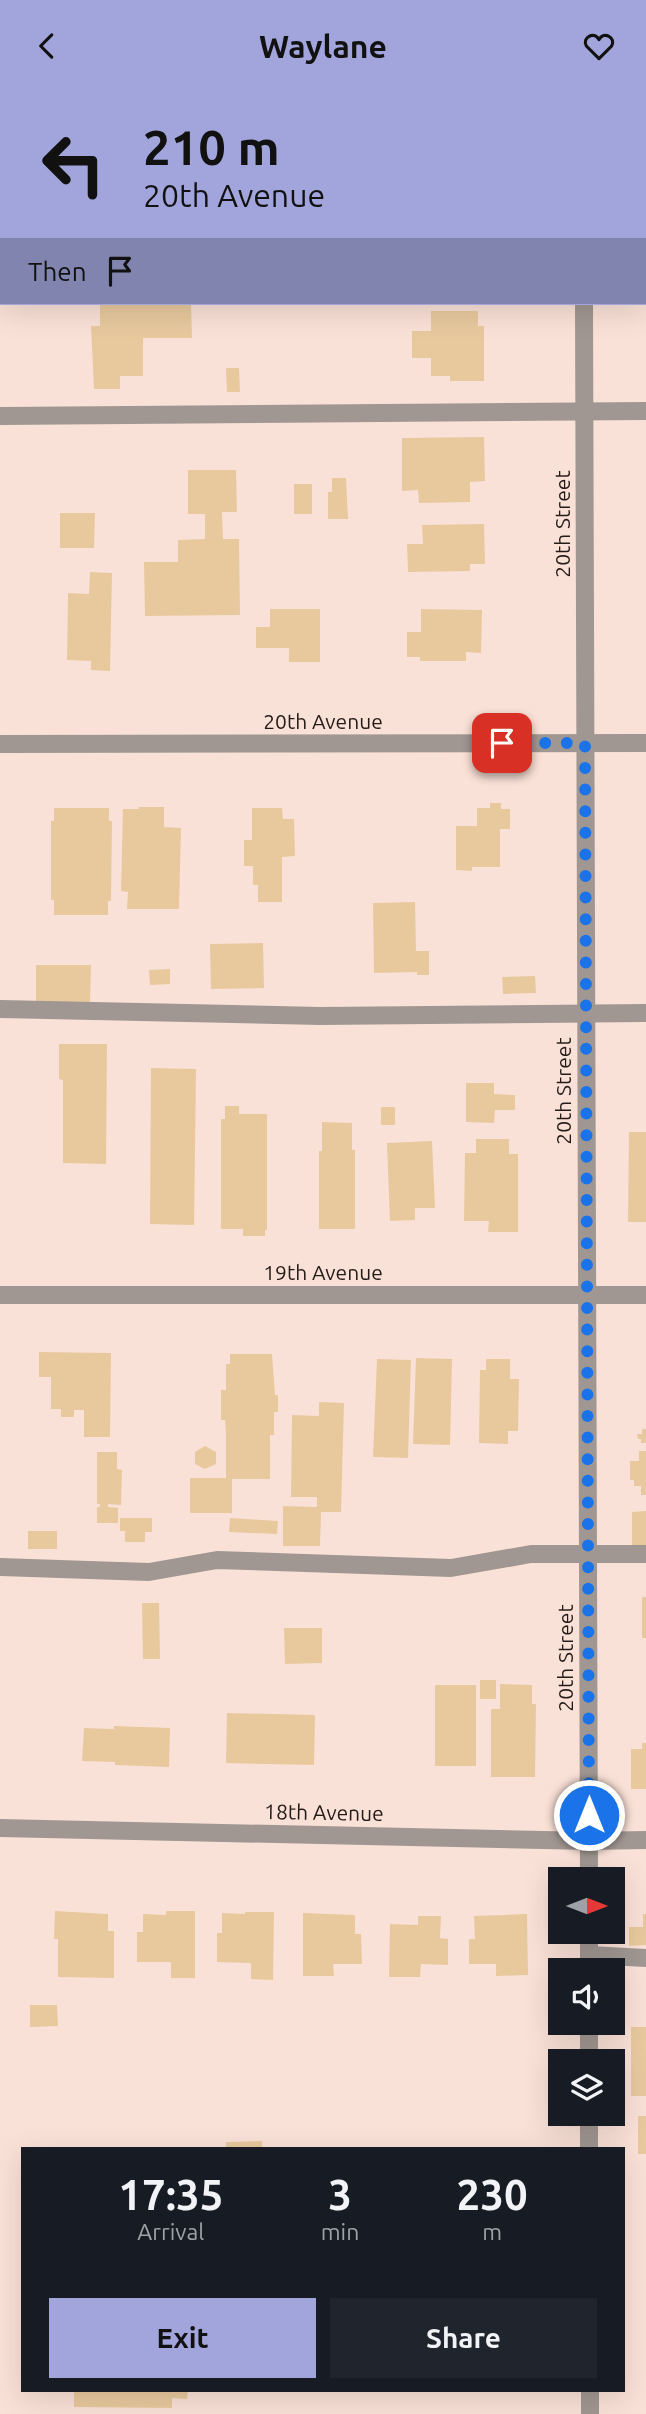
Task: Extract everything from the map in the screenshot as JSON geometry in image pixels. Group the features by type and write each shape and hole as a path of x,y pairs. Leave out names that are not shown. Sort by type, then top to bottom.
{"street":[{"name":"20th Street","path":"584,305 589,1867"},
{"path":"0,416 646,411"},
{"name":"20th Avenue","path":"0,744 646,743"},
{"path":"0,1009 320,1016 646,1013"},
{"name":"19th Avenue","path":"0,1296 646,1295"},
{"path":"0,1567 149,1572 217,1560 451,1568 531,1554 646,1554"},
{"name":"18th Avenue","path":"0,1828 646,1840"},
{"path":"625,1960 646,1958"},
{"path":"589,2126 589,2147"},
{"path":"590,2392 590,2414"}],"building":[{"path":"100,305 191,305 192,338 143,338 143,376 120,376 120,389 94,389 91,326 100,326"},
{"path":"431,311 478,311 478,326 484,326 484,381 450,381 450,376 431,376 431,358 412,358 412,331 431,331"},
{"path":"226,368 239,368 240,392 227,392"},
{"path":"484,437 485,481 470,482 470,502 419,503 418,490 402,491 402,438"},
{"path":"188,470 236,470 237,512 222,512 223,539 239,539 240,615 145,616 144,562 178,562 178,540 205,539 205,514 188,514"},
{"path":"332,478 346,478 348,519 328,519 328,492 332,492"},
{"path":"294,484 312,484 312,514 294,514"},
{"path":"60,513 95,513 94,548 60,548"},
{"path":"484,524 485,564 470,564 470,571 408,572 407,544 423,544 422,525"},
{"path":"90,572 112,573 110,671 91,670 91,661 67,660 68,593 89,594"},
{"path":"270,609 320,609 320,662 289,662 289,648 256,648 256,627 270,627"},
{"path":"421,609 482,610 481,653 466,652 466,661 420,661 420,657 407,657 407,632 421,632"},
{"path":"490,803 501,803 501,809 510,809 510,829 500,829 500,867 456,870 456,826 477,826 477,808 490,808"},
{"path":"164,807 164,827 181,828 179,909 127,909 128,892 121,891 123,809"},
{"path":"54,808 109,808 109,821 112,821 111,901 108,901 108,915 54,915 54,900 51,900 51,821 54,821"},
{"path":"252,808 282,808 283,819 294,819 295,856 282,857 282,902 258,902 258,885 253,885 253,866 244,866 244,840 252,840"},
{"path":"415,902 416,951 429,951 429,975 417,975 417,972 374,973 373,903"},
{"path":"263,943 264,988 211,989 210,944"},
{"path":"36,965 91,965 90,1002 36,1002"},
{"path":"170,969 170,984 150,985 149,970"},
{"path":"535,976 536,993 503,994 502,977"},
{"path":"59,1044 107,1044 106,1164 63,1163 63,1080 59,1079"},
{"path":"151,1068 196,1069 194,1225 150,1224"},
{"path":"466,1083 494,1083 494,1094 515,1095 515,1110 495,1110 494,1123 466,1122"},
{"path":"225,1106 239,1106 239,1114 267,1114 265,1236 243,1236 243,1229 221,1229 221,1119 225,1119"},
{"path":"381,1107 395,1107 395,1125 381,1125"},
{"path":"322,1122 352,1123 352,1150 355,1150 355,1229 319,1229 319,1151 322,1151"},
{"path":"629,1132 646,1132 646,1222 628,1222"},
{"path":"476,1139 509,1139 509,1154 518,1154 518,1232 488,1232 489,1221 464,1221 465,1153 476,1153"},
{"path":"432,1141 435,1208 415,1208 415,1220 390,1221 387,1143"},
{"path":"39,1352 111,1353 110,1437 84,1437 84,1410 74,1410 74,1417 61,1417 61,1409 51,1409 51,1377 39,1377"},
{"path":"230,1354 272,1354 278,1412 274,1412 274,1435 270,1435 270,1479 232,1479 232,1513 190,1513 190,1478 226,1478 226,1435 225,1420 221,1420 221,1390 226,1390 226,1364 230,1364"},
{"path":"416,1358 452,1359 450,1445 413,1444"},
{"path":"377,1359 411,1360 408,1458 373,1457"},
{"path":"486,1359 510,1359 510,1379 519,1379 518,1431 508,1431 508,1444 479,1443 480,1370 486,1370"},
{"path":"319,1402 344,1403 341,1512 321,1512 320,1546 283,1546 283,1506 317,1507 317,1497 291,1497 292,1415 319,1416"},
{"path":"642,1429 646,1429 646,1443 641,1443 641,1439 638,1439 637,1434 642,1434"},
{"path":"205,1446 216,1452 216,1464 205,1469 195,1464 195,1452"},
{"path":"639,1451 646,1451 646,1495 641,1495 641,1486 634,1486 634,1480 630,1480 630,1461 639,1461"},
{"path":"97,1452 117,1452 117,1469 122,1470 121,1505 108,1504 108,1507 118,1508 118,1523 97,1523 97,1507 100,1507 100,1504 97,1504"},
{"path":"646,1511 646,1546 632,1546 632,1512"},
{"path":"120,1518 152,1518 152,1532 145,1532 145,1542 125,1542 125,1531 120,1531"},
{"path":"230,1518 278,1521 277,1534 229,1532"},
{"path":"28,1531 57,1531 57,1549 28,1549"},
{"path":"642,1597 646,1597 646,1638 642,1638"},
{"path":"142,1603 159,1603 160,1659 143,1659"},
{"path":"284,1628 322,1628 322,1663 285,1664"},
{"path":"480,1680 496,1680 496,1699 480,1699"},
{"path":"500,1684 532,1685 532,1704 536,1704 535,1777 491,1777 491,1709 500,1709"},
{"path":"435,1685 476,1685 476,1766 435,1766"},
{"path":"227,1713 315,1715 314,1765 226,1763"},
{"path":"114,1726 170,1728 169,1767 82,1761 84,1728 114,1729"},
{"path":"642,1743 646,1743 646,1789 631,1789 631,1749 642,1749"},
{"path":"55,1911 108,1914 108,1931 114,1931 114,1978 58,1977 58,1939 54,1939"},
{"path":"166,1911 195,1911 195,1978 171,1978 171,1962 137,1962 137,1932 143,1932 143,1914 166,1915"},
{"path":"274,1912 273,1980 251,1979 251,1963 217,1962 217,1933 222,1933 222,1913"},
{"path":"303,1913 355,1915 355,1934 361,1934 362,1964 333,1964 334,1976 303,1976"},
{"path":"527,1914 528,1975 496,1976 496,1964 469,1964 469,1939 475,1939 474,1916"},
{"path":"643,1914 646,1914 646,1945 629,1946 629,1927 643,1927"},
{"path":"418,1916 441,1916 440,1938 448,1939 448,1965 421,1964 420,1977 389,1977 390,1924 418,1925"},
{"path":"30,2005 57,2005 58,2026 30,2027"},
{"path":"631,2027 646,2027 646,2096 631,2096"},
{"path":"638,2116 646,2116 646,2154 638,2154"},
{"path":"262,2141 262,2147 226,2147 226,2142"},
{"path":"74,2392 188,2392 187,2399 172,2398 172,2408 74,2407"}],"route":[{"path":"502,743 585,743 589,1815"}]}
